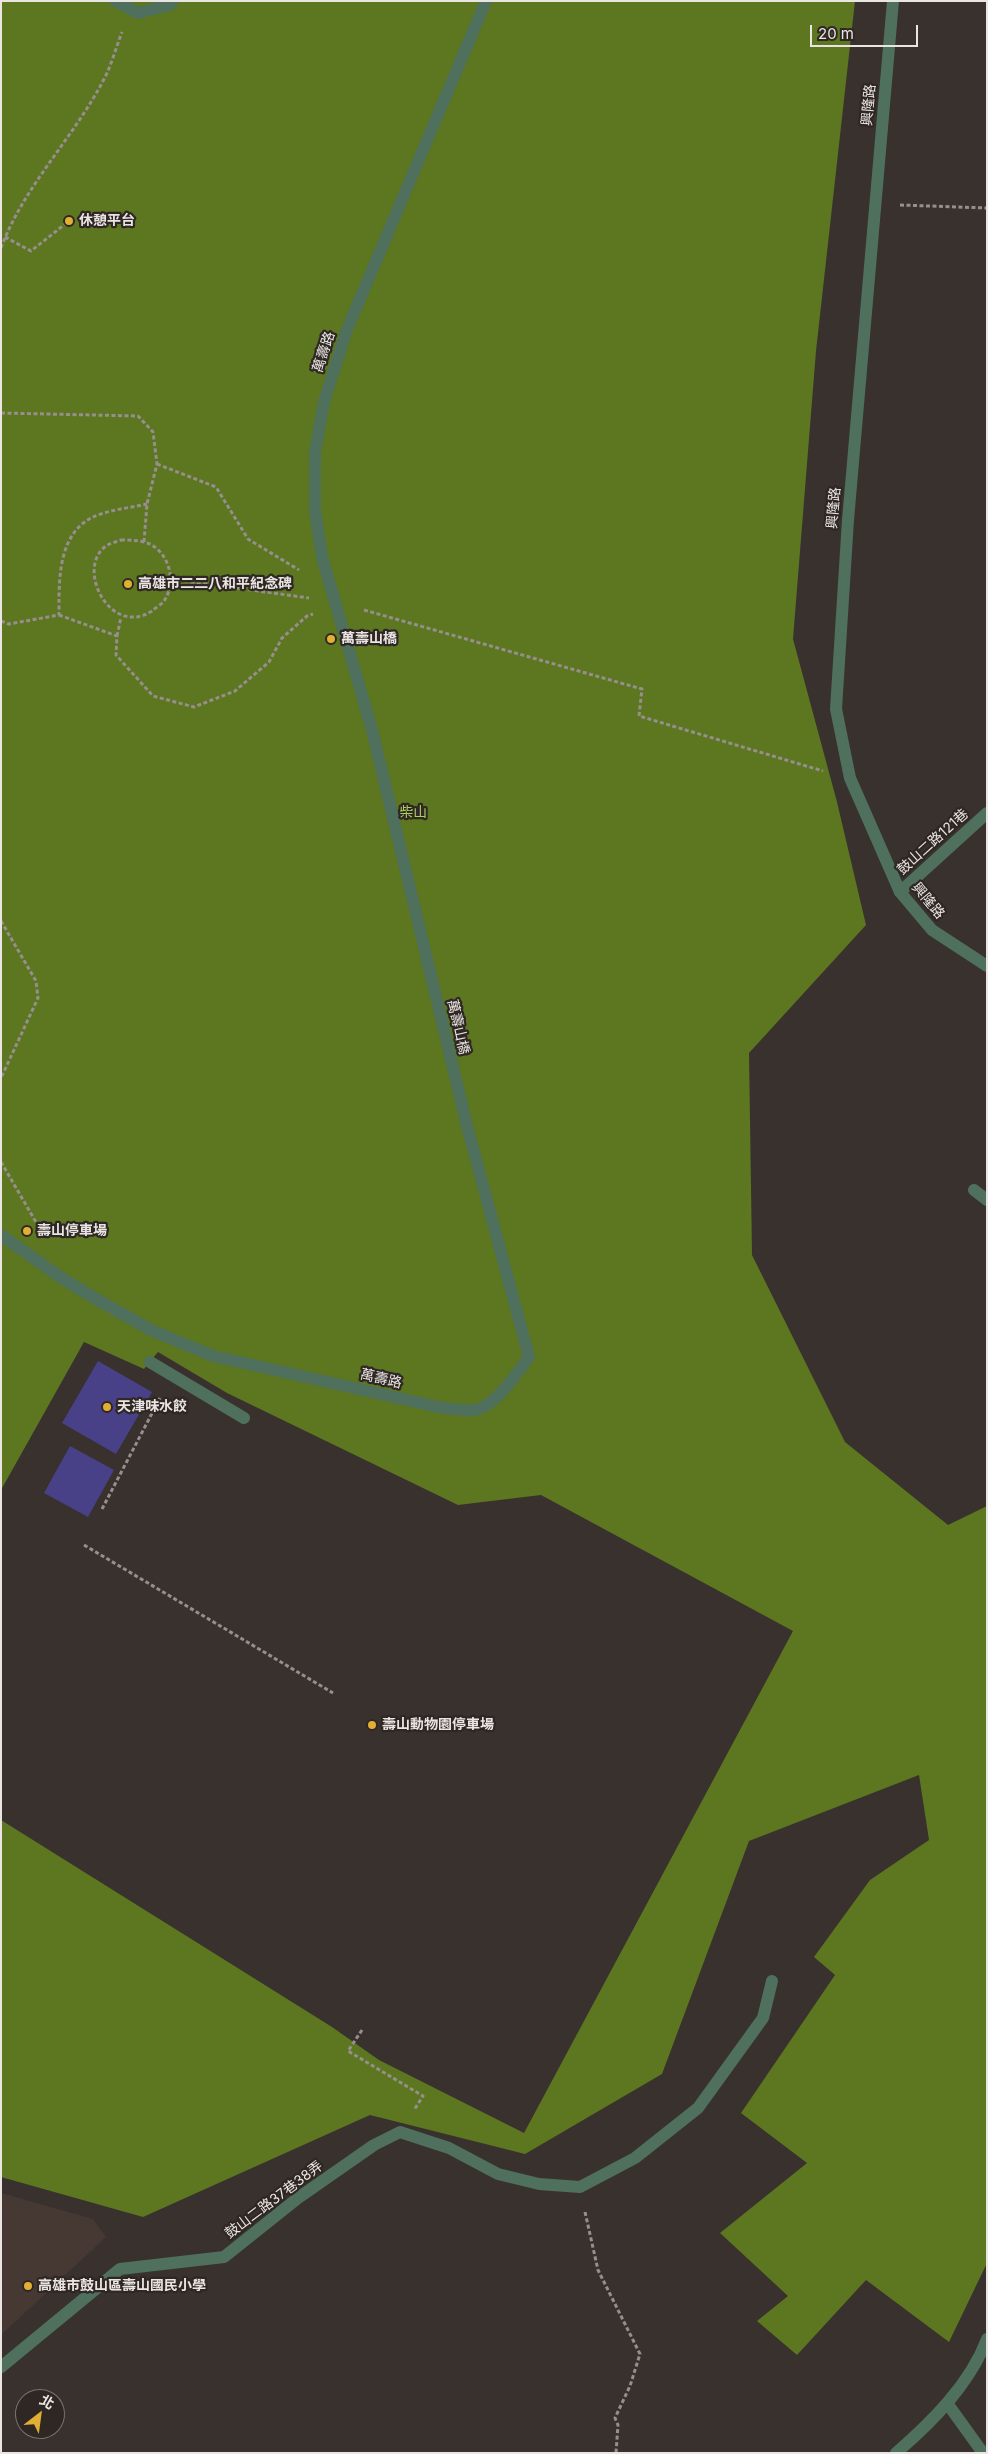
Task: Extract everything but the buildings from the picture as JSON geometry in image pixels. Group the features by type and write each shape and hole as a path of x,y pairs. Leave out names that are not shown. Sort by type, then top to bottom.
{"street":[{"path":"115,1 138,13 170,4 173,1"},
{"name":"萬壽路","path":"372,730 322,557 315,510 315,452 324,402 346,332 486,1"},
{"name":"興隆路","path":"893,1 848,520 836,709 850,778 900,892 932,930 987,966"},
{"name":"萬壽山橋","path":"372,730 467,1126"},
{"name":"鼓山二路121巷","path":"900,892 987,813"},
{"name":"萬壽路","path":"1,1235 63,1279 153,1331 212,1356 438,1407 475,1410 489,1403 506,1388 528,1357 467,1126"},
{"path":"974,1190 987,1200"},
{"path":"150,1362 244,1418"},
{"path":"400,2132 448,2148 498,2174 539,2184 580,2187 635,2158 698,2108 763,2018 772,1981"},
{"name":"鼓山二路37巷38弄","path":"1,2367 120,2269 224,2256 298,2198 374,2145 400,2132"},
{"path":"896,2453 947,2403 981,2354 987,2339"},
{"path":"947,2403 983,2453"}],"path":[{"path":"1,248 11,222 97,91 108,71 124,26"},
{"path":"876,204 987,208"},
{"path":"5,237 31,251 69,221"},
{"path":"1,413 138,416 153,432 157,464 147,504 144,542"},
{"path":"157,464 216,488 248,539 289,563 333,600"},
{"path":"59,615 60,570 74,532 91,518 147,504"},
{"path":"120,540 144,542 156,547 164,556 169,567 171,579 164,601 155,609 135,618 121,616 100,595 95,571 97,558 106,546 120,540"},
{"path":"171,579 333,600 642,689 639,716 850,778"},
{"path":"121,616 116,655 153,696 194,707 235,691 269,662 282,638 307,616 333,600"},
{"path":"1,621 9,624 59,615 117,636"},
{"path":"1,921 36,980 38,998 1,1078"},
{"path":"1,1162 48,1243 43,1265"},
{"path":"102,1509 172,1375"},
{"path":"84,1545 333,1693"},
{"path":"362,2030 348,2051 423,2096 400,2132"},
{"path":"580,2187 598,2270 640,2354 630,2386 615,2418 618,2425 616,2453"}],"shaded area":[{"name":"高雄市鼓山區壽山國民小學","path":"1,2193 93,2219 106,2237 1,2335"}],"green space":[{"name":"柴山","path":"1,1 855,1 816,351 793,639 837,802 866,925 749,1053 752,1255 845,1442 948,1525 987,1506 987,2263 949,2342 866,2280 797,2355 757,2321 788,2296 720,2233 807,2163 741,2113 835,1975 814,1957 870,1880 929,1840 919,1775 749,1841 662,2074 525,2154 370,2115 143,2217 1,2177 1,1820 332,2027 379,2060 524,2133 793,1631 541,1495 458,1505 227,1393 158,1352 144,1369 84,1342 1,1490"}],"place":[{"name":"休憩平台","path":"69,221"},
{"name":"高雄市二二八和平紀念碑","path":"128,584"},
{"name":"萬壽山橋","path":"331,639"},
{"name":"壽山停車場","path":"27,1231"},
{"name":"天津味水餃","path":"107,1407"},
{"name":"壽山動物園停車場","path":"372,1725"},
{"name":"高雄市鼓山區壽山國民小學","path":"28,2286"}]}
